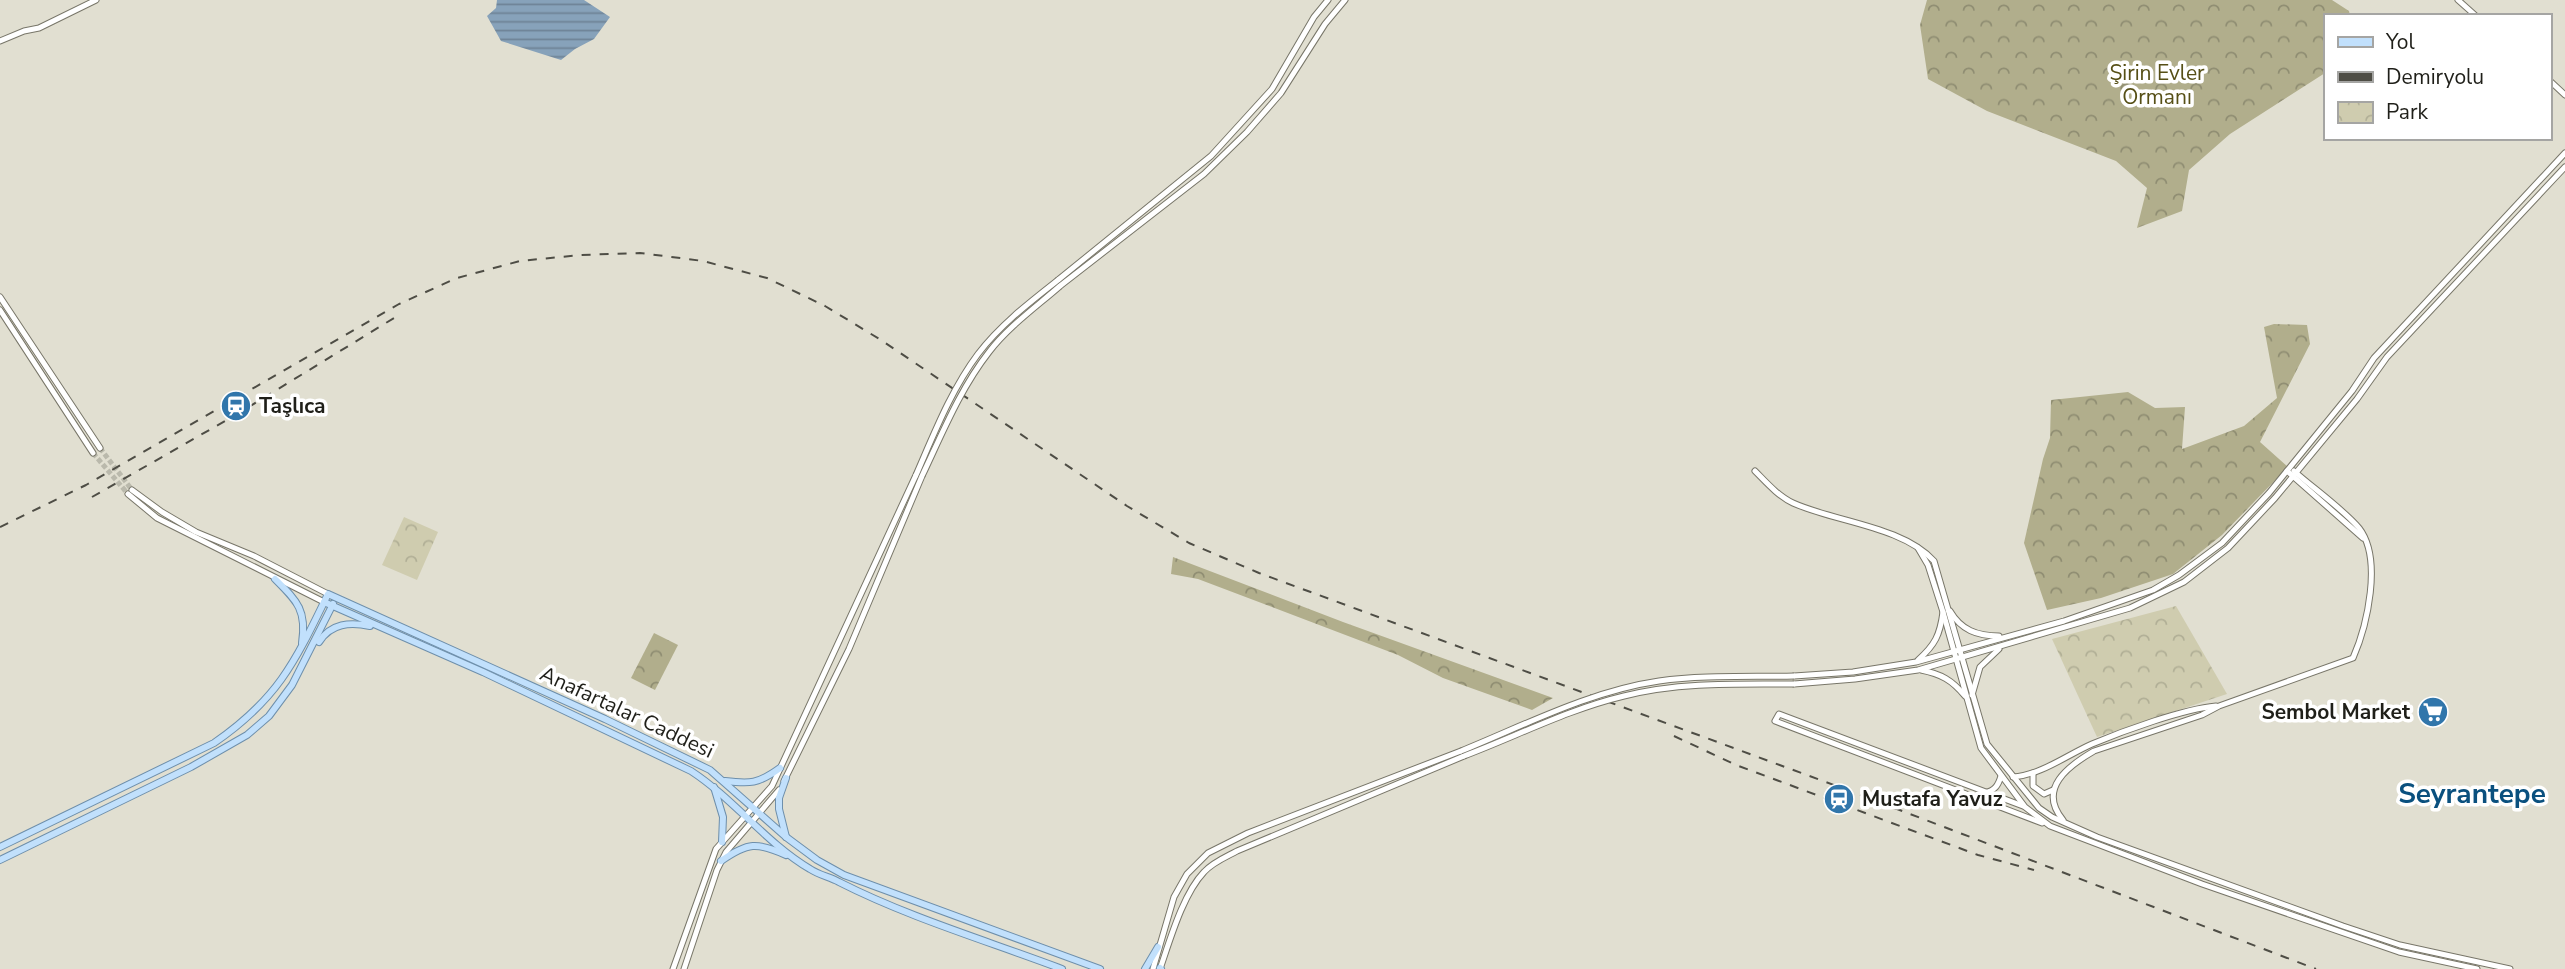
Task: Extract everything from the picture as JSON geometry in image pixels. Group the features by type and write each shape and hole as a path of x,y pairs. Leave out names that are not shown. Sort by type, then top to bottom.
{"main road":[{"path":"275,579 302,611 305,625 301,650"},
{"path":"0,847 214,743 250,716 270,696 301,650 328,594"},
{"name":"Anafartalar Caddesi","path":"328,594 710,769 786,837 817,860 844,875 1100,969"},
{"path":"0,860 191,767 247,735 269,716 292,685 336,598"},
{"name":"Anafartalar Caddesi","path":"324,602 659,754 713,785 792,858 813,872 832,878 873,899 1062,969"},
{"path":"309,655 323,635 337,626 357,623 384,628"},
{"path":"724,780 751,784 780,768"},
{"path":"786,778 779,798 779,809 786,837"},
{"path":"713,785 723,817 722,842"},
{"path":"721,861 750,845 766,846 792,858"},
{"path":"1145,969 1158,947"}],"street":[{"path":"0,41 24,31 39,29 96,0"},
{"path":"673,969 716,849 772,786 919,475 971,377 990,351 1059,283 1211,156 1272,89 1314,17 1328,0"},
{"path":"1059,283 1204,174 1247,132 1281,93 1325,24 1345,0"},
{"path":"2458,0 2474,14"},
{"path":"2551,82 2565,95"},
{"path":"1794,680 1916,662 2128,601 2179,575 2222,542 2289,469 2352,391 2381,350 2565,153"},
{"path":"1158,969 1158,947 1174,897 1187,874 1208,853 1248,833 1626,695 1702,685 1855,679 1918,670 2130,608 2184,582 2228,548 2295,475 2357,399 2387,357 2565,167"},
{"path":"0,297 100,448"},
{"path":"0,310 93,453"},
{"path":"2065,823 2052,803 2053,790 2060,778 2079,760 2094,751 2202,715 2219,706 2353,658 2364,633 2370,604 2369,551 2365,540 2289,469"},
{"path":"1755,471 1791,502 1917,546 1928,565 1946,612 1981,748 2025,807 2050,826"},
{"path":"684,969 721,861 743,830 776,795 786,778 859,627 919,475"},
{"name":"Anafartalar Caddesi","path":"324,602 157,518 130,492 196,532 254,556 328,594"},
{"path":"1946,612 1971,631 1985,636 2009,636"},
{"path":"1916,662 1935,644 1946,612"},
{"path":"1969,696 1980,667 2001,647"},
{"path":"1918,670 1937,673 1949,679 1969,696 1987,744 2039,808 2052,817"},
{"path":"2013,778 2033,773 2093,744 2126,732 2203,707 2219,706"},
{"path":"2477,969 2399,952 2202,884 1775,721 1779,715 2191,872 2400,945 2511,969"},
{"path":"1158,969 1190,892 1214,863 1237,850 1462,754"},
{"path":"2033,773 2032,781 2038,791 2044,794 2053,790"},
{"path":"1985,793 1999,785 2001,776"}],"green space":[{"name":"Şirin Evler Ormanı","path":"1927,0 2332,0 2350,14 2324,14 2324,74 2230,134 2189,170 2182,211 2137,228 2147,188 2116,161 1987,111 1928,79 1920,25"},
{"path":"2274,324 2307,325 2310,344 2260,442 2288,467 2222,535 2173,574 2101,598 2047,610 2024,543 2050,438 2051,400 2128,392 2155,408 2185,407 2182,449 2244,426 2277,398 2264,327"},
{"path":"404,517 438,532 417,580 382,565"},
{"path":"1173,557 1553,698 1532,710 1443,678 1398,655 1198,579 1171,574"},
{"path":"2176,606 2227,694 2097,737 2052,639"},
{"path":"654,633 678,645 655,690 631,678"}],"water":[{"path":"497,0 584,0 610,17 594,39 561,60 501,41 487,16 496,8"}],"tunnel":[{"path":"100,448 132,490"},
{"path":"93,453 128,494"}],"railway":[{"path":"0,527 86,485 399,304 457,278 520,261 581,255 640,253 703,261 767,278 825,306 881,340 1127,506 1189,543 1259,573 1842,788 2316,969"},
{"path":"92,497 239,413 394,318"},
{"path":"1674,736 1736,765 1978,855 2034,870"}],"place":[{"name":"Taşlıca","path":"236,406"},
{"name":"Sembol Market","path":"2433,712"},
{"name":"Mustafa Yavuz","path":"1839,799"}],"district":[{"name":"Seyrantepe","path":"2472,793"}]}
